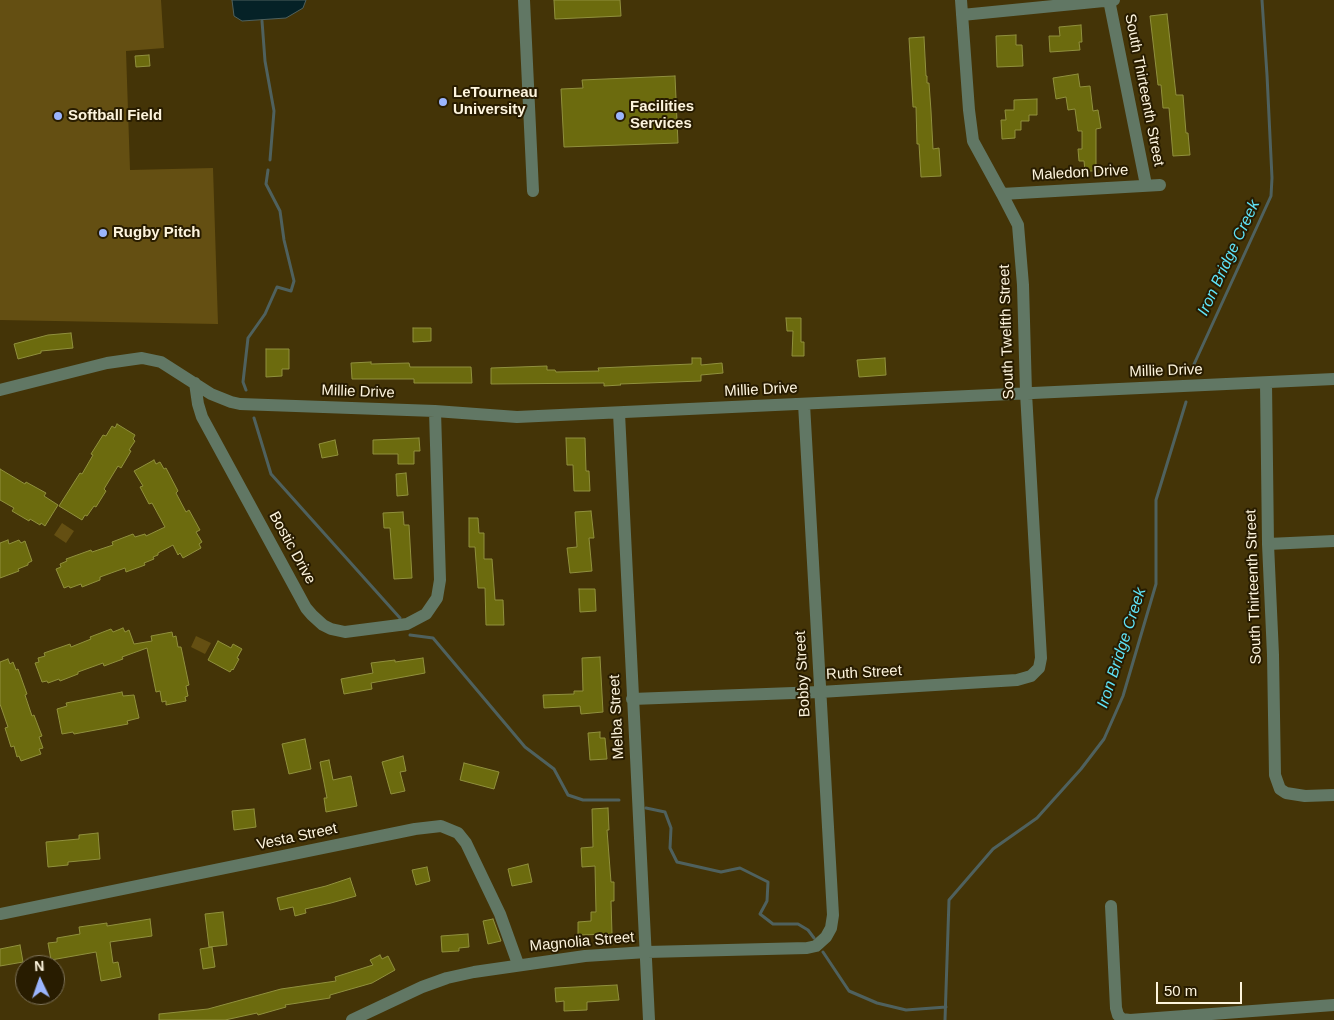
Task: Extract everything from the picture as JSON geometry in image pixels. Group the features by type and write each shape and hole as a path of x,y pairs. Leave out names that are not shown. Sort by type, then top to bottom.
{"street":[{"path":"524,0 533,191"},
{"name":"South Twelfth Street","path":"962,0 969,110 973,141 1018,225 1023,285 1026,393 1040,658 1039,668 1035,674"},
{"name":"South Thirteenth Street","path":"1110,0 1146,185"},
{"path":"962,16 1114,0"},
{"name":"Maledon Drive","path":"1002,194 1160,185"},
{"path":"0,390 107,363 142,358 157,360 195,383"},
{"name":"Millie Drive","path":"195,383 218,397 240,404 435,410 517,416 619,413 1334,379"},
{"name":"Bostic Drive","path":"195,383 202,417 304,603 312,615 323,625 345,632 406,624 426,614 437,598 440,580 435,410"},
{"name":"South Thirteenth Street","path":"1266,383 1268,544 1273,655 1275,775 1280,789 1286,793 1295,795 1334,795"},
{"name":"Bobby Street","path":"804,404 834,915 831,928 824,940"},
{"name":"Melba Street","path":"619,413 649,1020"},
{"path":"1268,544 1334,541"},
{"name":"Ruth Street","path":"632,700 820,692 1017,680 1028,678 1035,674"},
{"name":"Vesta Street","path":"0,914 415,829 441,826 458,832 466,844 500,914 518,964"},
{"path":"1111,906 1116,1008 1120,1017 1130,1020 1334,1005"},
{"name":"Magnolia Street","path":"352,1020 422,987 448,978 518,964 579,956 647,952 808,948 816,946 824,940"}],"shaded area":[{"path":"0,0 161,0 164,48 126,51 130,170 213,168 218,324 0,320"},
{"path":"62,523 74,531 66,543 54,535"},
{"path":"196,636 211,643 205,654 191,647"}],"water":[{"path":"232,0 306,0 303,8 286,18 242,21 234,16"}],"building":[{"path":"554,0 620,0 621,16 555,19"},
{"path":"1167,14 1176,95 1183,95 1190,155 1173,156 1169,108 1163,108 1161,85 1158,85 1150,16"},
{"path":"1081,25 1082,42 1079,42 1080,50 1050,52 1049,36 1060,36 1059,27"},
{"path":"1016,35 1016,45 1022,45 1023,66 997,67 996,36"},
{"path":"924,37 933,149 939,148 941,176 921,177 919,144 917,144 916,107 913,107 909,38"},
{"path":"149,55 150,66 136,67 135,56"},
{"path":"1078,74 1080,87 1090,86 1093,111 1098,110 1101,128 1096,129 1096,171 1085,171 1084,161 1079,161 1078,149 1082,149 1082,131 1078,131 1075,109 1068,110 1066,97 1056,99 1053,78"},
{"name":"Facilities Services","path":"675,76 678,143 564,147 561,89 583,88 582,80"},
{"path":"1037,99 1037,115 1029,115 1029,121 1021,121 1021,130 1015,130 1015,138 1002,139 1001,120 1006,120 1005,110 1014,110 1014,100"},
{"path":"786,318 801,318 801,342 804,342 804,356 792,356 793,331 787,331"},
{"path":"413,328 431,328 431,341 413,342"},
{"path":"71,333 73,348 41,351 41,353 18,359 14,344 48,335"},
{"path":"266,349 289,349 289,369 282,369 282,376 266,377"},
{"path":"692,358 701,358 701,365 722,363 723,373 701,375 701,381 604,386 604,383 491,384 491,368 547,366 547,370 555,370 556,372 599,371 598,368 692,364"},
{"path":"885,358 886,375 859,377 857,360"},
{"path":"371,362 371,364 409,363 410,367 471,367 472,383 414,383 414,379 352,379 351,363"},
{"path":"117,424 135,435 133,439 135,441 121,468 118,466 104,489 106,491 96,507 94,506 82,520 59,506 80,473 82,474 93,455 91,454 103,435 106,436 112,426 115,428"},
{"path":"419,438 420,451 414,451 414,464 398,464 398,454 373,454 373,440"},
{"path":"566,438 585,438 586,471 589,471 590,491 574,491 573,465 567,465"},
{"path":"335,440 338,455 322,458 319,444"},
{"path":"154,460 156,464 160,462 164,469 166,468 186,512 189,510 200,530 196,532 202,542 199,544 201,548 183,558 180,553 178,555 173,545 158,553 158,555 153,557 154,559 144,563 145,565 126,572 125,568 100,577 100,580 82,587 81,584 64,588 56,569 61,567 60,564 67,561 66,559 113,545 112,542 133,534 135,537 145,534 146,536 165,527 152,503 149,504 140,487 143,486 134,471"},
{"path":"0,469 25,484 26,482 46,493 44,496 58,505 45,526 30,519 29,521 12,511 14,508 0,500"},
{"path":"406,473 408,495 397,496 396,474"},
{"path":"591,511 594,538 589,538 592,571 570,573 567,548 577,547 575,512"},
{"path":"403,512 404,525 409,525 412,578 394,579 390,528 384,528 383,513"},
{"path":"469,518 478,518 479,533 484,533 484,559 492,559 495,600 503,600 504,625 486,625 485,588 478,588 475,547 469,547"},
{"path":"8,540 9,544 19,540 21,543 25,541 32,561 18,569 19,571 0,578 0,543"},
{"path":"579,589 595,589 596,611 580,612"},
{"path":"123,628 125,632 129,630 134,644 152,641 151,636 172,632 173,637 176,636 178,647 181,647 189,685 186,686 188,696 185,697 186,701 166,705 166,701 162,702 160,691 156,692 147,648 104,666 103,663 78,672 78,674 60,681 59,679 48,683 47,681 42,682 35,663 39,662 38,658 45,656 44,653 70,644 71,647 111,629 113,632"},
{"path":"218,641 231,648 233,644 242,649 237,658 239,659 230,672 208,660"},
{"path":"600,657 603,712 581,714 580,706 544,708 543,695 574,694 574,691 583,691 582,658"},
{"path":"423,658 425,673 371,683 372,689 344,694 341,679 373,673 371,663"},
{"path":"8,659 10,664 13,662 16,670 18,669 32,716 34,715 42,736 39,737 43,748 39,749 41,754 21,761 19,756 17,757 14,746 11,747 5,728 8,727 0,704 0,662"},
{"path":"122,692 123,696 134,695 139,718 127,721 128,724 74,734 73,732 62,734 57,709 67,706 66,703"},
{"path":"600,732 600,738 605,738 607,759 590,760 588,733"},
{"path":"305,739 311,769 289,774 282,744"},
{"path":"403,756 406,771 400,772 405,791 391,794 382,762"},
{"path":"329,760 333,780 351,776 357,806 326,812 324,798 327,798 320,762"},
{"path":"464,763 499,772 494,789 460,780"},
{"path":"608,808 609,830 607,830 611,882 614,882 614,901 611,901 612,934 578,935 578,922 591,921 591,912 596,912 595,866 582,867 581,848 593,847 592,809"},
{"path":"254,809 256,827 234,830 232,811"},
{"path":"98,833 100,859 68,862 68,865 48,867 46,842 79,839 79,835"},
{"path":"528,864 532,882 512,886 508,869"},
{"path":"427,867 430,881 416,885 412,870"},
{"path":"350,878 356,896 305,909 306,913 295,916 293,907 280,910 277,898"},
{"path":"223,912 227,945 209,947 205,914"},
{"path":"150,919 152,936 110,942 113,963 118,962 121,977 101,981 96,952 65,958 65,955 50,955 48,943 57,942 57,938 80,934 79,927 107,923 107,926"},
{"path":"493,919 501,941 488,944 483,921"},
{"path":"468,934 469,947 459,948 459,951 442,952 441,936"},
{"path":"20,945 22,955 15,955 15,963 0,966 0,949"},
{"path":"212,947 215,967 203,969 200,949"},
{"path":"380,955 382,959 388,956 395,970 372,983 330,995 330,998 285,1005 286,1007 258,1015 257,1013 225,1020 159,1020 159,1014 208,1009 281,989 336,981 335,977 373,965 370,960"},
{"path":"617,985 619,1000 587,1002 587,1010 564,1011 564,1001 556,1002 555,988"}],"waterway":[{"name":"Iron Bridge Creek","path":"1190,373 1271,196 1272,178 1262,0"},
{"path":"262,21 265,61 274,111 270,160"},
{"path":"246,390 243,382 248,338 265,314 277,287 291,291 294,281 284,240 280,211 266,184 268,170"},
{"name":"Iron Bridge Creek","path":"945,1020 949,900 993,849 1037,818 1081,769 1104,739 1123,696 1156,584 1156,500 1186,402"},
{"path":"254,418 271,474 400,618"},
{"path":"410,635 433,638 525,747 554,769 568,795 583,800 619,800"},
{"path":"646,808 665,812 671,828 670,848 677,862 721,872 740,868 768,882 767,901 760,914 773,924 798,924 808,930 814,938"},
{"path":"823,952 849,991 877,1003 906,1010 946,1007"}],"place":[{"name":"LeTourneau University","path":"443,102"},
{"name":"Softball Field","path":"58,116"},
{"name":"Facilities Services","path":"620,116"},
{"name":"Rugby Pitch","path":"103,233"}]}
